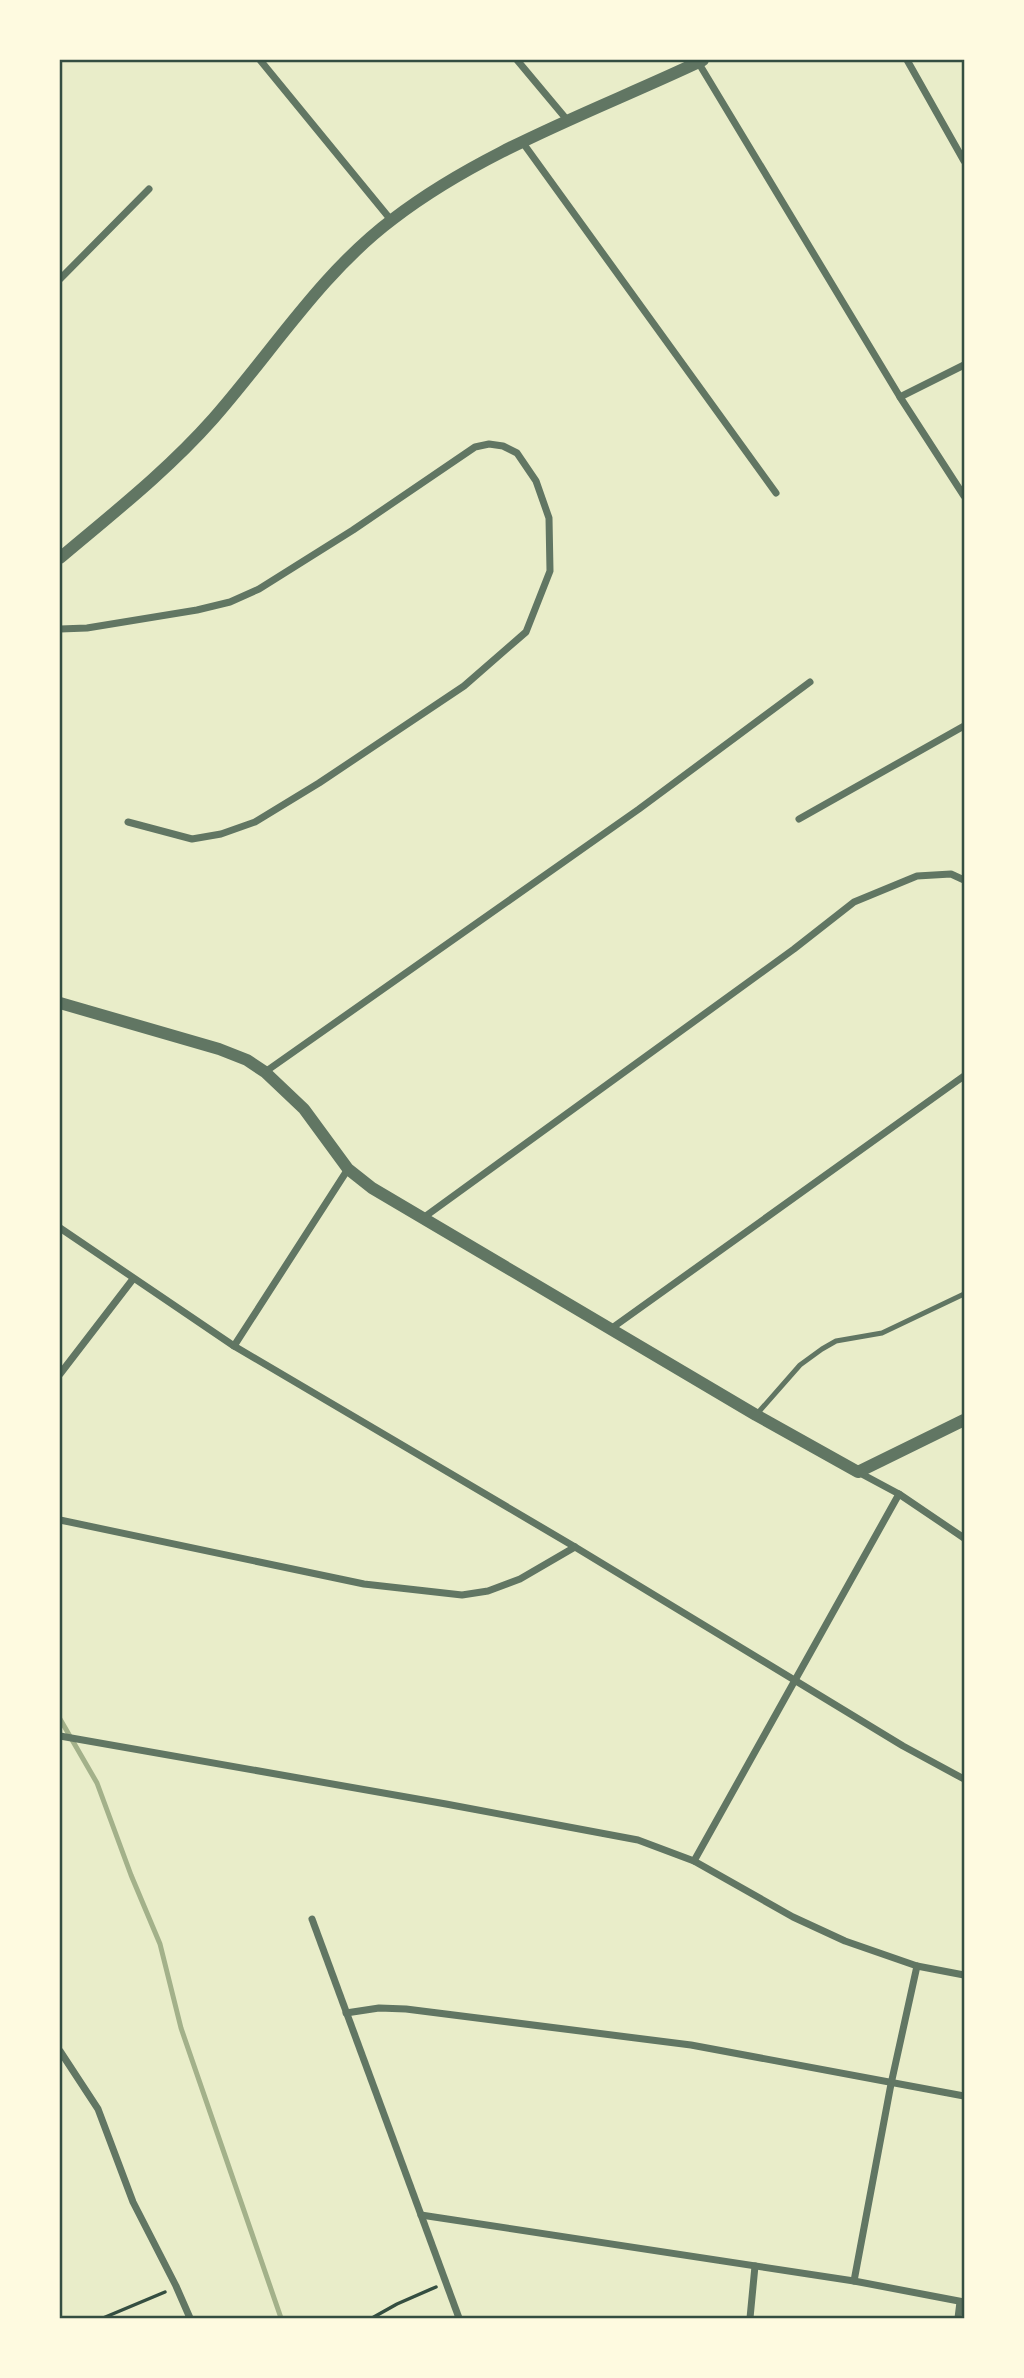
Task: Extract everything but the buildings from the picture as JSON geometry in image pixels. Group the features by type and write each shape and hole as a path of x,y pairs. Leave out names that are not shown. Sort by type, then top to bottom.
{"street":[{"path":"260,60 391,220"},
{"path":"517,60 568,121"},
{"path":"907,60 964,160"},
{"path":"60,558 180,453 213,419 336,270 391,220 464,172 700,61 900,397 964,496"},
{"path":"523,143 776,493"},
{"path":"60,279 149,189"},
{"path":"900,397 964,365"},
{"path":"60,629 87,628 230,602 259,589 353,530 475,447 489,444 503,446 517,453 536,481 549,518 550,571 526,632 464,686 319,783 255,821 221,834 192,839 128,822"},
{"path":"265,1072 639,808 810,682"},
{"path":"799,819 964,726"},
{"path":"423,1218 794,949 854,902 917,876 951,874 964,880"},
{"path":"60,1003 219,1049 247,1060 265,1072 304,1109 348,1168 382,1194 756,1415 899,1494 964,1538"},
{"path":"612,1328 964,1076"},
{"path":"234,1346 348,1168"},
{"path":"60,1228 234,1346 575,1547 902,1746 964,1779"},
{"path":"60,1374 133,1279"},
{"path":"858,1472 964,1420"},
{"path":"694,1861 899,1494"},
{"path":"60,1520 364,1584 462,1594 488,1591 520,1579 575,1547"},
{"path":"60,1736 638,1840 694,1861 793,1917 845,1941 917,1966 964,1975"},
{"path":"312,1919 459,2319"},
{"path":"854,2281 891,2084 917,1966"},
{"path":"346,2012 379,2008 406,2009 691,2045 964,2096"},
{"path":"60,2051 98,2109 133,2202 190,2319"},
{"path":"421,2215 854,2281 962,2302 958,2319"},
{"path":"750,2319 755,2266"}],"lane":[{"path":"756,1415 800,1364 822,1349 836,1341 882,1334 964,1294"}],"path":[{"path":"372,2319 397,2304 446,2283"},
{"path":"103,2319 176,2287"}],"waterway":[{"path":"60,1719 97,1783 160,1944 181,2028 281,2318"}]}
